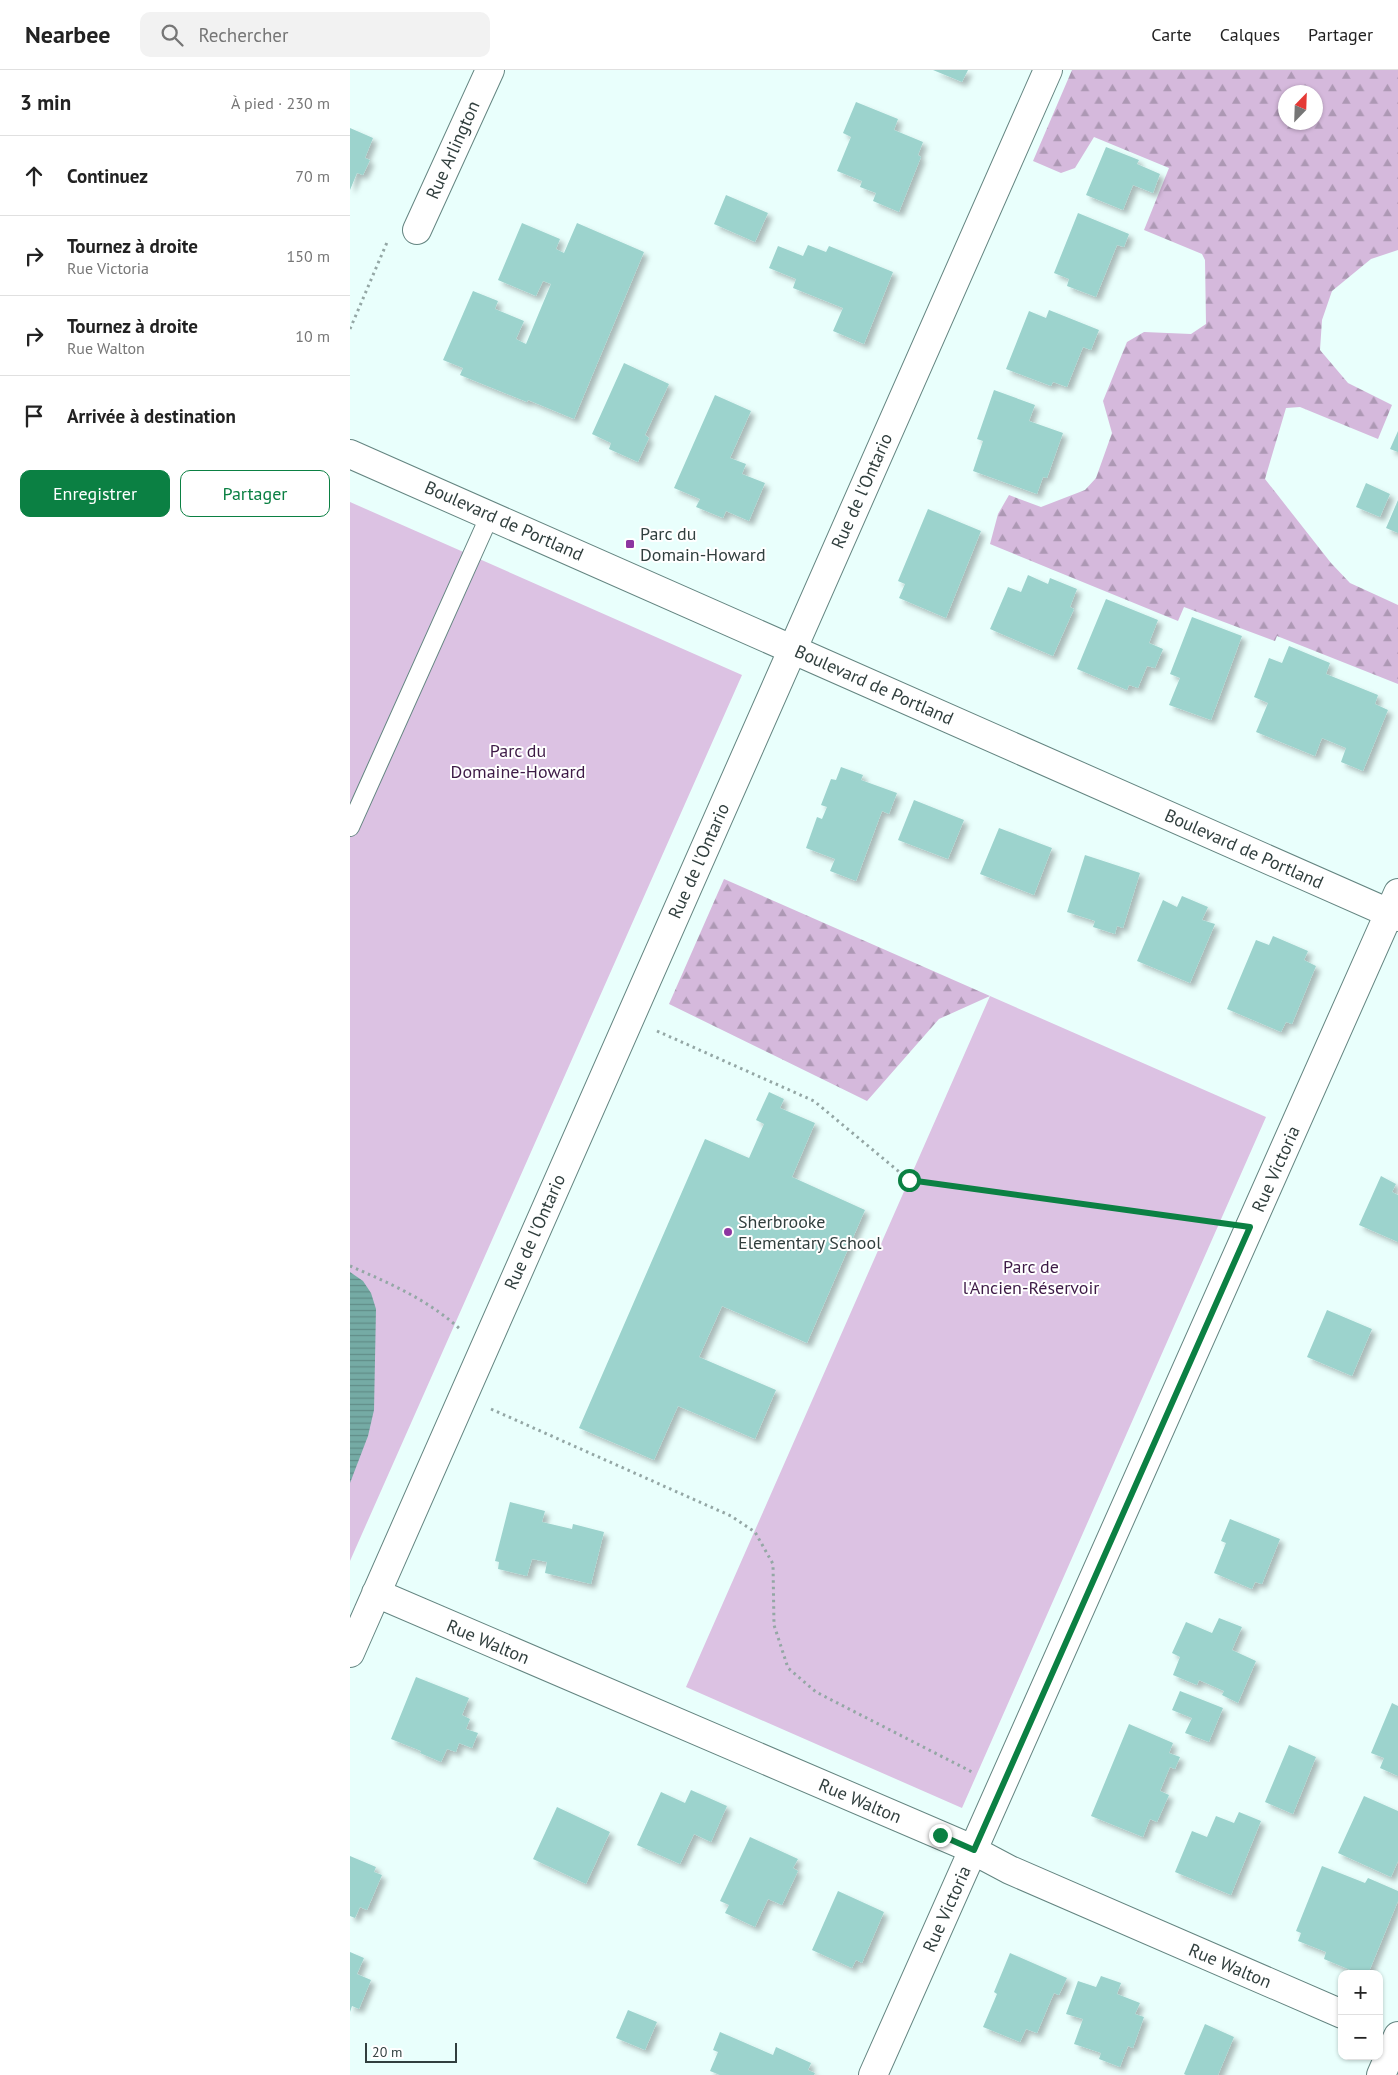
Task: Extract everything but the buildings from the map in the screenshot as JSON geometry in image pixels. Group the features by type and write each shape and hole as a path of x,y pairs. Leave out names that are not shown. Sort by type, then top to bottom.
{"street":[{"name":"Rue Arlington","path":"417,230 490,70"},
{"name":"Rue de l'Ontario","path":"350,1653 1048,70"},
{"name":"Boulevard de Portland","path":"350,454 793,649 1395,907"},
{"name":"Rue Victoria","path":"873,2075 1250,1227 1395,907"},
{"name":"Rue Walton","path":"376,1593 974,1850 1010,1870 1338,2012"},
{"path":"1381,2075 1391,2035"}],"lane":[{"path":"350,827 490,515"}],"path":[{"path":"350,329 395,224 417,230"},
{"path":"630,1019 814,1102 909,1180 1250,1227"},
{"path":"350,1266 395,1285 445,1314 483,1351"},
{"path":"463,1397 731,1516 755,1532 773,1564 774,1625 788,1668 816,1692 1002,1787"}],"green space":[{"path":"1072,70 1398,70 1398,250 1371,259 1332,291 1322,320 1320,350 1348,383 1392,405 1378,439 1300,407 1286,408 1265,479 1331,563 1350,583 1398,605 1398,684 1277,636 1275,641 1184,607 1178,621 990,544 998,514 1009,495 1041,507 1085,490 1096,478 1112,433 1103,401 1127,342 1144,332 1191,334 1206,324 1205,260 1202,254 1144,230 1169,168 1094,137 1075,168 1061,173 1033,161"},
{"name":"Parc du Domaine-Howard","path":"350,502 742,675 350,1561"},
{"path":"724,879 990,996 939,1019 867,1101 669,1004"},
{"name":"Parc de l'Ancien-Réservoir","path":"990,996 1266,1117 962,1808 686,1687"}],"water":[{"path":"350,1272 363,1281 371,1293 376,1309 374,1410 368,1436 350,1483"}],"place":[{"name":"Parc du Domain-Howard","path":"630,544"},
{"name":"Sherbrooke Elementary School","path":"728,1232"}],"route":[{"path":"909,1180 1250,1227 974,1850 940,1835"}]}
